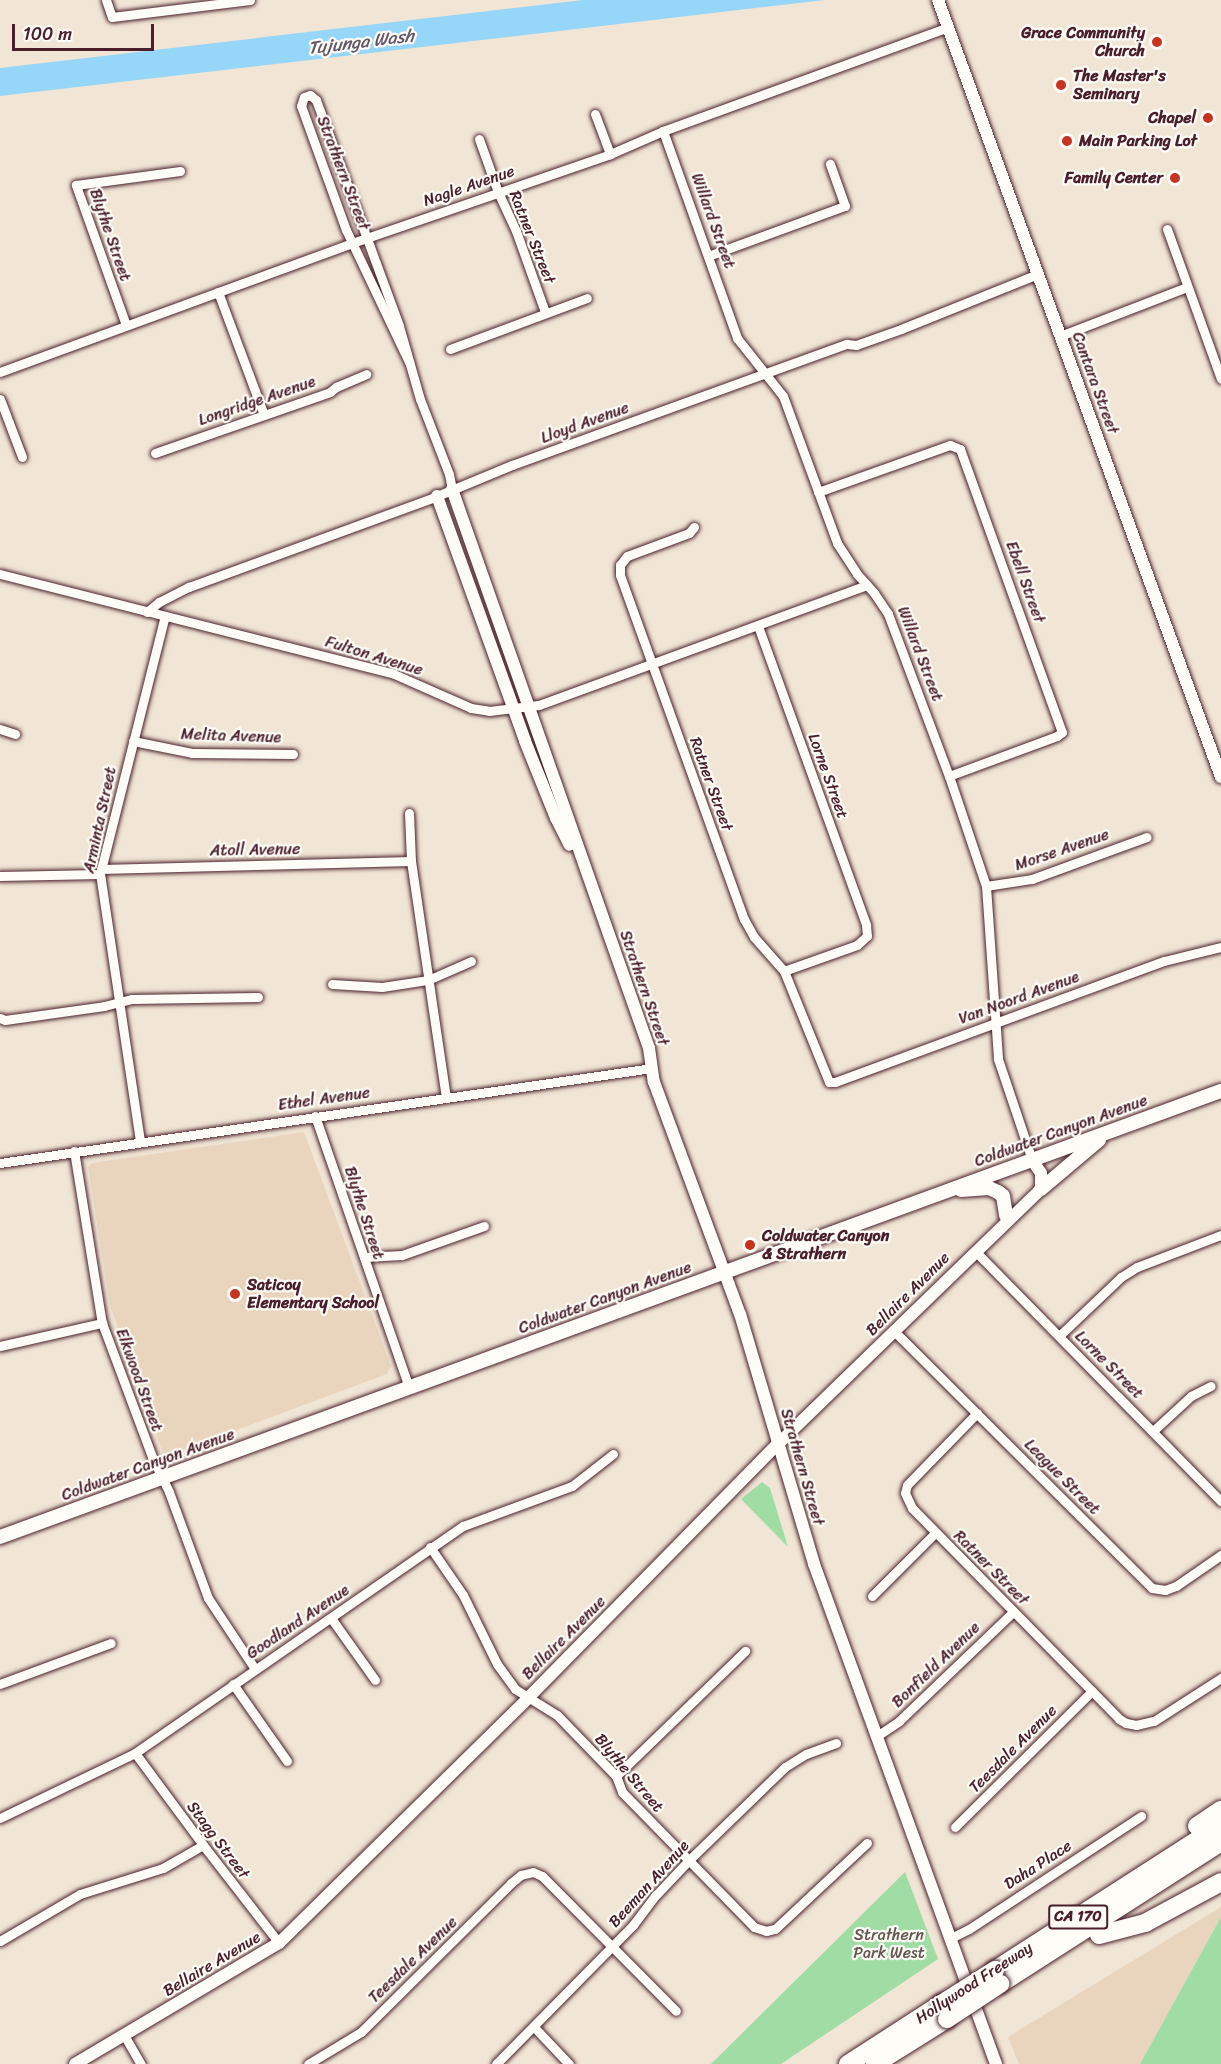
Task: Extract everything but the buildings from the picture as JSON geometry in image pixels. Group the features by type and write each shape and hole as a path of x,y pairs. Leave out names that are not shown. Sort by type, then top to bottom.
{"highway":[{"path":"1161,1864 1182,1836 1221,1810"},
{"name":"Hollywood Freeway","path":"848,2064 946,2016 999,1982 1161,1864 1221,1825"},
{"path":"999,1982 1221,1834"},
{"path":"999,1982 1221,1842"},
{"name":"Hollywood Freeway","path":"899,2064 946,2016 999,1982 1099,1935 1221,1857"},
{"path":"1099,1935 1145,1923 1221,1882"},
{"path":"863,2064 946,2016"},
{"path":"876,2064 946,2016"}],"main road":[{"name":"Coldwater Canyon Avenue","path":"0,1537 1221,1091"},
{"path":"1041,1189 1108,1132"},
{"path":"944,1192 989,1188 1003,1196 1006,1216"}],"street":[{"path":"106,0 112,17 250,0"},
{"name":"Cantara Street","path":"938,0 1221,777"},
{"name":"Nagle Avenue","path":"0,372 352,243 610,154 663,131 948,27"},
{"name":"Strathern Street","path":"409,362 352,243 301,106 304,97 310,95 316,100 367,238 586,876 649,1048 654,1082 726,1272 814,1564 996,2064"},
{"path":"595,114 610,154"},
{"name":"Willard Street","path":"663,131 737,338 783,396 837,543 888,614 949,776 986,886 1001,1074 1032,1160 1035,1182 1006,1216 980,1240 975,1251"},
{"name":"Ratner Street","path":"479,139 545,312"},
{"path":"708,256 845,206 830,164"},
{"name":"Blythe Street","path":"126,325 76,184 180,171"},
{"path":"1167,229 1221,379"},
{"name":"Lloyd Avenue","path":"147,612 189,587 847,344 856,345 901,329 1038,274"},
{"path":"1060,336 1187,287"},
{"path":"218,292 264,415"},
{"path":"450,349 587,298"},
{"name":"Longridge Avenue","path":"155,453 247,419 330,392 366,374"},
{"path":"0,399 22,457"},
{"name":"Ebell Street","path":"818,492 956,445 964,460 1062,732 949,776"},
{"name":"Strathern Street","path":"436,496 556,818 586,876"},
{"name":"Ratner Street","path":"694,527 689,533 627,556 620,565 620,576 744,919 754,937 784,971 829,1082"},
{"name":"Fulton Avenue","path":"0,574 394,674 471,708 489,711 530,708 758,627 867,585"},
{"name":"Arminta Street","path":"140,1141 100,872 165,616"},
{"name":"Lorne Street","path":"758,627 866,924 867,936 857,945 784,971"},
{"path":"0,729 15,734"},
{"name":"Melita Avenue","path":"133,741 192,753 293,754"},
{"path":"409,813 411,861 446,1097"},
{"name":"Morse Avenue","path":"986,886 1032,879 1147,837"},
{"name":"Atoll Avenue","path":"0,876 411,861"},
{"name":"Van Noord Avenue","path":"829,1082 835,1082 1164,961 1221,947"},
{"path":"332,984 382,987 428,980 471,961"},
{"path":"0,1018 5,1020 132,999 258,997"},
{"name":"Ethel Avenue","path":"0,1163 652,1068"},
{"name":"Blythe Street","path":"315,1116 409,1388"},
{"name":"Elkwood Street","path":"74,1151 102,1323 208,1598 255,1669"},
{"path":"1032,1160 1041,1173 1041,1189"},
{"name":"Bellaire Avenue","path":"75,2064 279,1943 528,1698 778,1444 1041,1189"},
{"path":"364,1257 402,1255 484,1226"},
{"path":"1059,1336 1121,1277 1137,1267 1221,1235"},
{"name":"Lorne Street","path":"975,1251 1221,1501"},
{"path":"0,1346 102,1323"},
{"name":"League Street","path":"894,1331 1152,1588 1165,1590 1176,1586 1221,1555"},
{"path":"1153,1431 1191,1395 1211,1386"},
{"name":"Ratner Street","path":"977,1413 907,1485 907,1502 935,1533 1119,1719 1126,1723 1145,1725 1221,1678"},
{"name":"Goodland Avenue","path":"0,1818 135,1753 463,1526 572,1486 613,1454"},
{"path":"872,1596 935,1533"},
{"name":"Blythe Street","path":"430,1547 463,1595 505,1676 515,1689 557,1715 616,1776 622,1792 754,1927 766,1931 775,1929 867,1843"},
{"name":"Bonfield Avenue","path":"877,1736 899,1721 1013,1612"},
{"path":"331,1618 375,1680"},
{"path":"0,1684 111,1643"},
{"path":"616,1776 745,1651"},
{"path":"233,1684 287,1761"},
{"name":"Teesdale Avenue","path":"955,1827 1092,1691"},
{"name":"Beeman Avenue","path":"496,2064 612,1947 688,1862 785,1767 806,1754 836,1743"},
{"name":"Stagg Street","path":"135,1753 202,1845 279,1943"},
{"name":"Daha Place","path":"951,1938 1141,1816"},
{"path":"0,1941 80,1894 163,1868 202,1845"},
{"name":"Teesdale Avenue","path":"308,2064 361,2032 521,1875 533,1872 542,1876 612,1947"},
{"path":"612,1947 676,2011"},
{"path":"534,2027 569,2064"},
{"path":"124,2036 141,2064"}],"shaded area":[{"name":"Saticoy Elementary School","path":"304,1132 391,1366 387,1374 169,1455 163,1453 110,1306 88,1167 92,1163"},
{"path":"1221,1907 1221,1917 1140,2064 1019,2064 1008,2037"}],"green space":[{"path":"762,1482 770,1488 788,1547 741,1499"},
{"name":"Strathern Park West","path":"905,1872 938,1959 781,2064 711,2064"},
{"path":"1221,1917 1221,2064 1140,2064"}],"water":[{"name":"Tujunga Wash","path":"583,0 825,0 0,96 0,68"}],"place":[{"name":"Grace Community Church","path":"1157,42"},
{"name":"The Master's Seminary","path":"1061,85"},
{"name":"Chapel","path":"1208,118"},
{"name":"Main Parking Lot","path":"1067,141"},
{"name":"Family Center","path":"1175,178"},
{"name":"Coldwater Canyon & Strathern","path":"750,1245"},
{"name":"Saticoy Elementary School","path":"235,1294"}]}
